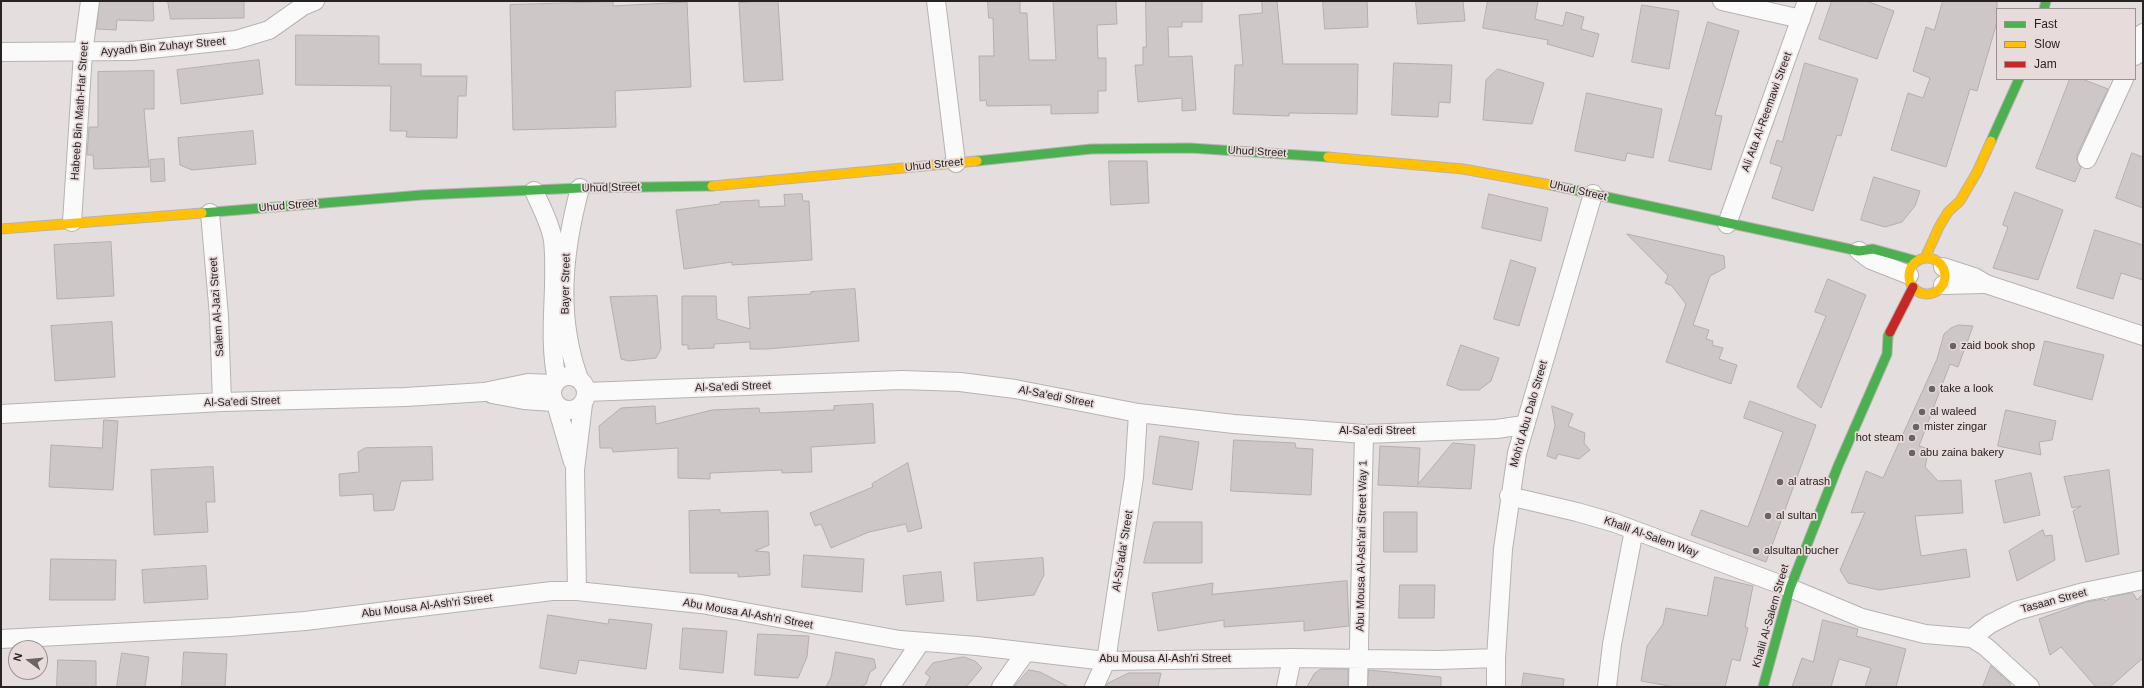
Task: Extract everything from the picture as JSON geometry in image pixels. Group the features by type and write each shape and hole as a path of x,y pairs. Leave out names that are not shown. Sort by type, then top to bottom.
{"street":[{"name":"Habeeb Bin Math-Har Street","path":"72,222 83,53 90,1"},
{"path":"936,1 956,163"},
{"path":"1722,1 1800,19"},
{"name":"Ali Ata Al-Reemawi Street","path":"1727,224 1807,1"},
{"name":"Ayyadh Bin Zuhayr Street","path":"1,52 132,52 236,40 269,30 307,3"},
{"path":"2136,53 2143,33"},
{"name":"Khalil Al-Salem Street","path":"1763,687 1790,588 1838,466 1886,354 1888,336 1916,270 1948,212 1960,201 1977,172 2019,80"},
{"path":"2087,159 2124,80"},
{"name":"Uhud Street","path":"1,229 72,222 210,213 422,195 580,188 699,187 766,182 1091,149 1190,148 1300,154 1463,168 1524,179 1727,224 1859,251 1871,260 1916,270"},
{"name":"Bayer Street","path":"577,591 576,470 583,392 569,347 564,300 568,238 580,188"},
{"name":"Bayer Street","path":"534,191 549,222 553,239 554,280 552,354 555,382"},
{"name":"Moh'd Abu Dalo Street","path":"1496,687 1496,658 1502,548 1509,496 1524,425 1593,194"},
{"name":"Khalil Al-Salem Street","path":"1958,215 1960,201"},
{"name":"Salem Al-Jazi Street","path":"210,213 219,316 222,402"},
{"path":"1942,262 1945,278 1943,285 1936,292 1927,294 1920,293 1916,270 1932,258 1942,262 1974,277 1986,284 2142,332"},
{"path":"1943,285 1986,284"},
{"path":"1920,306 1927,294"},
{"name":"Khalil Al-Salem Street","path":"1886,354 1898,343"},
{"path":"570,376 583,392 570,411 555,404 551,390 555,382 570,376"},
{"name":"Al-Sa'edi Street","path":"583,392 902,380 960,382 1015,389 1138,413 1234,424 1364,434 1496,429 1524,425"},
{"name":"Al-Sa'edi Street","path":"1,414 222,402 406,397 484,392 528,383 555,382"},
{"name":"Al-Sa'edi Street","path":"484,392 524,400 555,404"},
{"name":"Bayer Street","path":"555,404 576,470"},
{"name":"Al-Su'ada' Street","path":"1094,687 1106,661 1134,477 1138,413"},
{"name":"Abu Mousa Al-Ash'ari Street Way 1","path":"1358,687 1360,658 1364,434"},
{"name":"Khalil Al-Salem Way","path":"1509,496 1578,512 1634,530 1790,588 1862,618 1925,634 1972,638"},
{"path":"1607,687 1612,644 1634,530"},
{"name":"Tasaan Street","path":"1972,638 1990,624 2016,611 2084,592 2143,580"},
{"name":"Abu Mousa Al-Ash'ri Street","path":"1,639 237,627 305,621 552,591 577,591 701,604 849,632 920,642 977,646 1025,653 1106,661 1292,658 1439,660 1496,658"},
{"path":"1972,638 1986,647 2030,687"},
{"path":"890,687 920,642"},
{"path":"1002,687 1025,653"},
{"path":"1286,687 1292,658"}],"building":[{"path":"100,1 153,1 154,19 153,21 117,20 116,30 97,29"},
{"path":"168,1 244,1 244,18 171,19"},
{"path":"778,1 783,80 744,82 739,3"},
{"path":"988,1 1020,1 1020,13 1027,13 1029,60 1056,60 1053,1 1116,1 1117,24 1097,25 1098,58 1106,58 1106,91 1098,91 1098,113 1051,114 1051,105 987,106 986,100 980,101 979,56 994,56 993,18 989,18"},
{"path":"1146,1 1202,1 1202,22 1182,22 1182,27 1168,27 1169,57 1192,56 1196,110 1182,111 1182,98 1138,102 1135,65 1143,65 1143,47 1146,47"},
{"path":"1262,1 1277,1 1283,64 1358,64 1357,114 1289,113 1289,116 1233,114 1235,65 1243,65 1239,15 1262,13"},
{"path":"1323,1 1367,1 1368,27 1325,29"},
{"path":"1416,1 1463,1 1465,21 1418,24"},
{"path":"1488,1 1538,1 1535,19 1563,26 1566,12 1584,17 1581,29 1599,34 1593,57 1547,44 1548,40 1483,28"},
{"path":"1832,1 1866,1 1894,11 1877,59 1819,39"},
{"path":"1943,1 1997,1 1996,25 1977,91 1970,89 1946,167 1891,150 1908,93 1923,98 1930,78 1913,71 1926,27 1934,30"},
{"path":"613,2 613,6 687,2 691,87 615,91 616,127 513,130 510,5"},
{"path":"1642,5 1679,11 1669,69 1632,62"},
{"path":"1708,22 1739,31 1715,115 1722,116 1711,170 1669,161"},
{"path":"296,35 379,36 379,64 421,64 421,76 467,76 466,96 458,96 457,138 406,137 407,131 390,131 391,86 296,85"},
{"path":"259,60 263,94 181,104 177,70"},
{"path":"1394,63 1452,65 1450,103 1439,102 1438,117 1392,115"},
{"path":"1805,63 1858,79 1841,136 1837,135 1813,211 1772,198 1782,167 1770,163 1777,140 1782,142"},
{"path":"1498,69 1544,83 1532,124 1483,120 1486,80"},
{"path":"154,71 154,109 144,109 149,167 94,169 93,155 87,155 89,127 98,127 98,72"},
{"path":"2070,80 2085,80 2108,89 2077,155 2077,160 2081,167 2075,182 2036,168"},
{"path":"1587,93 1662,109 1653,158 1627,153 1625,161 1575,151"},
{"path":"253,131 256,164 192,170 180,165 178,138"},
{"path":"2132,153 2143,157 2143,208 2116,198"},
{"path":"164,159 165,181 151,182 150,160"},
{"path":"1109,161 1147,161 1149,203 1111,205"},
{"path":"1874,177 1920,191 1915,206 1902,222 1885,227 1861,220"},
{"path":"2015,192 2063,210 2038,280 1993,268 2008,227 2003,225"},
{"path":"802,194 803,201 809,201 812,260 732,265 732,262 684,269 676,210 720,204 720,202 759,200 759,207 785,206 784,195"},
{"path":"1489,194 1548,208 1541,241 1482,228"},
{"path":"2095,230 2143,245 2143,280 2121,273 2113,299 2077,288"},
{"path":"1627,234 1724,256 1725,268 1710,276 1693,325 1709,330 1706,339 1713,341 1712,345 1723,348 1719,359 1737,365 1731,384 1666,362 1686,304 1672,286 1665,283 1668,276"},
{"path":"111,242 114,296 57,299 54,245"},
{"path":"1511,260 1536,268 1519,326 1494,319"},
{"path":"1828,279 1866,295 1821,408 1797,387 1826,316 1815,312"},
{"path":"855,289 859,341 767,349 750,349 750,342 714,344 714,348 688,349 688,345 682,345 682,296 716,296 717,319 750,329 748,297 811,294 811,292"},
{"path":"657,296 661,349 656,358 629,361 621,359 610,297"},
{"path":"112,322 115,377 55,381 51,326"},
{"path":"1959,325 1973,326 1958,367 1950,364 1919,446 1929,449 1925,467 1938,481 1961,480 1963,513 1915,516 1921,556 1966,549 1970,577 1879,590 1848,583 1840,570 1865,512 1851,513 1866,471 1883,478 1937,359 1944,334 1951,328"},
{"path":"2045,341 2104,355 2092,400 2034,385"},
{"path":"1461,345 1499,358 1491,381 1479,390 1460,390 1447,385"},
{"path":"1750,401 1816,425 1766,562 1691,535 1701,510 1748,527 1783,432 1744,418"},
{"path":"873,404 875,443 811,447 812,472 782,473 782,470 710,473 710,479 678,478 678,448 613,452 612,448 600,448 599,426 621,408 655,406 656,424 712,410 759,408 760,413 834,410 834,406"},
{"path":"1552,406 1573,414 1568,426 1585,433 1584,443 1590,450 1579,459 1558,454 1556,459 1547,456 1555,426"},
{"path":"2006,410 2056,421 2052,440 2039,442 2041,455 1998,446"},
{"path":"104,420 118,421 113,490 49,487 51,445 102,448"},
{"path":"1160,436 1199,442 1192,490 1153,484"},
{"path":"1234,440 1295,443 1296,448 1313,449 1311,495 1231,491"},
{"path":"1453,443 1475,445 1471,489 1378,485 1380,446 1420,448 1418,484"},
{"path":"432,447 433,480 401,481 394,510 374,511 373,494 340,496 339,474 359,472 358,452 365,448"},
{"path":"908,463 922,528 908,532 906,524 869,532 831,548 821,524 815,526 810,513 873,487 872,484"},
{"path":"213,467 215,502 206,502 208,532 154,535 151,470"},
{"path":"2109,470 2119,554 2086,562 2073,511 2081,506 2072,508 2064,477"},
{"path":"2031,473 2040,515 2004,523 1995,481"},
{"path":"720,510 720,513 768,511 769,545 755,551 769,552 770,575 738,577 738,573 690,573 689,511"},
{"path":"1384,512 1417,512 1417,552 1384,552"},
{"path":"1154,522 1202,522 1202,563 1144,563"},
{"path":"2043,530 2045,536 2052,535 2055,560 2017,581 2009,551"},
{"path":"804,555 864,559 862,592 802,587"},
{"path":"1043,558 1044,575 1034,595 977,601 974,563"},
{"path":"51,559 116,560 115,600 50,600"},
{"path":"206,566 208,599 144,603 142,570"},
{"path":"941,572 944,601 906,605 903,576"},
{"path":"1715,577 1753,586 1745,627 1748,628 1740,661 1732,659 1725,687 1675,687 1641,681 1647,646 1663,624 1666,608 1707,616"},
{"path":"1347,581 1349,626 1304,631 1304,621 1224,627 1224,620 1158,631 1152,593 1213,583 1212,594"},
{"path":"1400,585 1435,585 1434,618 1399,618"},
{"path":"2133,593 2137,600 2143,594 2143,658 2110,687 2096,687 2061,647 2050,655 2039,619 2086,602 2104,599 2105,601 2111,597"},
{"path":"548,615 608,624 609,619 652,624 646,669 579,660 576,674 540,668"},
{"path":"1823,620 1858,629 1856,636 1906,649 1896,687 1865,687 1871,668 1839,659 1831,687 1792,687 1802,658 1813,662"},
{"path":"683,628 727,631 723,673 680,669"},
{"path":"758,634 809,636 807,657 798,678 755,675"},
{"path":"184,652 227,654 225,687 182,687"},
{"path":"836,652 874,659 876,668 870,672 866,684 860,687 826,687 831,677"},
{"path":"122,653 149,657 145,687 117,687"},
{"path":"964,657 975,661 982,668 966,687 925,687 930,677 925,673 933,663"},
{"path":"58,660 96,661 96,687 57,687"},
{"path":"1991,666 2010,683 2010,687 1983,687"},
{"path":"1321,669 1348,669 1348,687 1307,687 1314,674"},
{"path":"1029,670 1040,672 1069,687 1014,687"},
{"path":"1369,670 1441,677 1441,687 1368,687"},
{"path":"1129,673 1161,673 1158,687 1106,687 1107,684"},
{"path":"1524,673 1564,679 1563,687 1522,687"}],"traffic: fast":[{"path":"2044,8 2046,1"},
{"path":"1991,141 2019,80"},
{"path":"977,161 1091,149 1190,148 1328,157"},
{"path":"1551,185 1859,251 1873,249 1917,261"},
{"path":"202,213 422,195 580,188 712,186"},
{"path":"1763,687 1790,588 1838,466 1887,354 1888,336 1890,332"}],"traffic: slow":[{"path":"1925,258 1939,227 1948,212 1960,201 1977,172 1991,141"},
{"path":"1328,157 1463,169 1551,185"},
{"path":"712,186 977,161"},
{"path":"1,229 202,213"},
{"path":"1931,258 1940,263 1944,269 1945,276 1944,283 1940,289 1931,294 1923,294 1914,289 1910,283 1909,272 1914,263 1920,259 1931,258"}],"traffic: jam":[{"path":"1890,332 1913,287"}],"place":[{"name":"zaid book shop","path":"1953,346"},
{"name":"take a look","path":"1932,389"},
{"name":"al waleed","path":"1922,412"},
{"name":"mister zingar","path":"1916,427"},
{"name":"hot steam","path":"1912,438"},
{"name":"abu zaina bakery","path":"1912,453"},
{"name":"al atrash","path":"1780,482"},
{"name":"al sultan","path":"1768,516"},
{"name":"alsultan bucher","path":"1756,551"}]}
